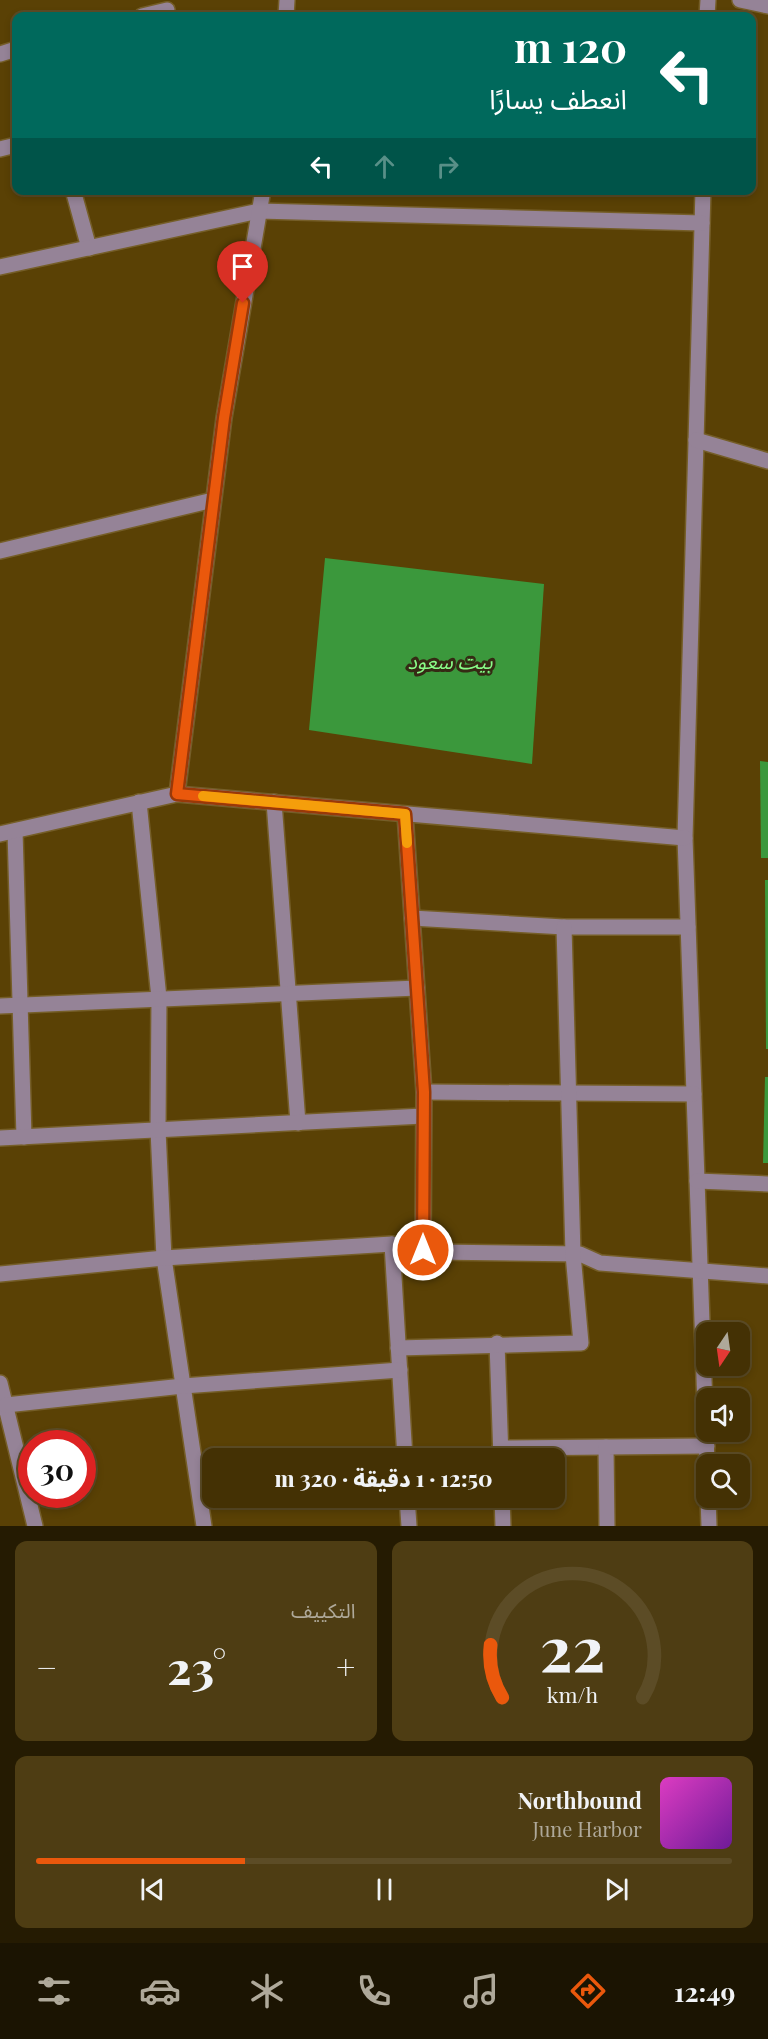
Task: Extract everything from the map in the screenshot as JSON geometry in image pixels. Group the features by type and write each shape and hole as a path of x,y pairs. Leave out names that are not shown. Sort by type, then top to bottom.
{"street":[{"path":"740,0 768,6"},
{"path":"159,12 167,10"},
{"path":"74,195 89,248"},
{"path":"177,794 224,418 262,195"},
{"path":"703,195 685,838 707,1454"},
{"path":"0,267 259,212 702,223"},
{"path":"696,440 768,461"},
{"path":"0,551 213,500"},
{"path":"24,1137 23,1005 8,833 177,794 685,838"},
{"path":"139,802 159,998 158,1130 164,1258 204,1526"},
{"path":"274,802 298,1123"},
{"path":"405,814 424,1092 423,1250"},
{"path":"412,918 564,927 688,927"},
{"path":"398,1348 497,1343 581,1343 573,1254 564,927"},
{"path":"0,1006 417,988"},
{"path":"424,1092 694,1094"},
{"path":"0,1138 423,1116"},
{"path":"698,1181 768,1184"},
{"path":"392,1244 404,1448"},
{"path":"0,1274 164,1258 392,1244 423,1250 573,1254 600,1263 768,1276"},
{"path":"497,1343 500,1448"},
{"path":"6,1405 183,1386 400,1370"},
{"path":"0,1383 35,1526"},
{"path":"565,1449 707,1446"},
{"path":"606,1447 607,1526"},
{"path":"408,1508 409,1526"},
{"path":"502,1508 503,1526"},
{"path":"708,1508 709,1526"}],"green space":[{"name":"بيت سعود","path":"325,558 544,584 532,764 309,730"},
{"path":"760,761 768,762 768,858 761,858"},
{"path":"765,880 768,880 768,1049 766,1049"},
{"path":"765,1077 768,1077 768,1163 763,1163"}],"slow traffic":[{"path":"203,796 405,814 407,843"}],"route":[{"path":"243,303 224,418 177,794 405,814 424,1092 423,1250"}]}
